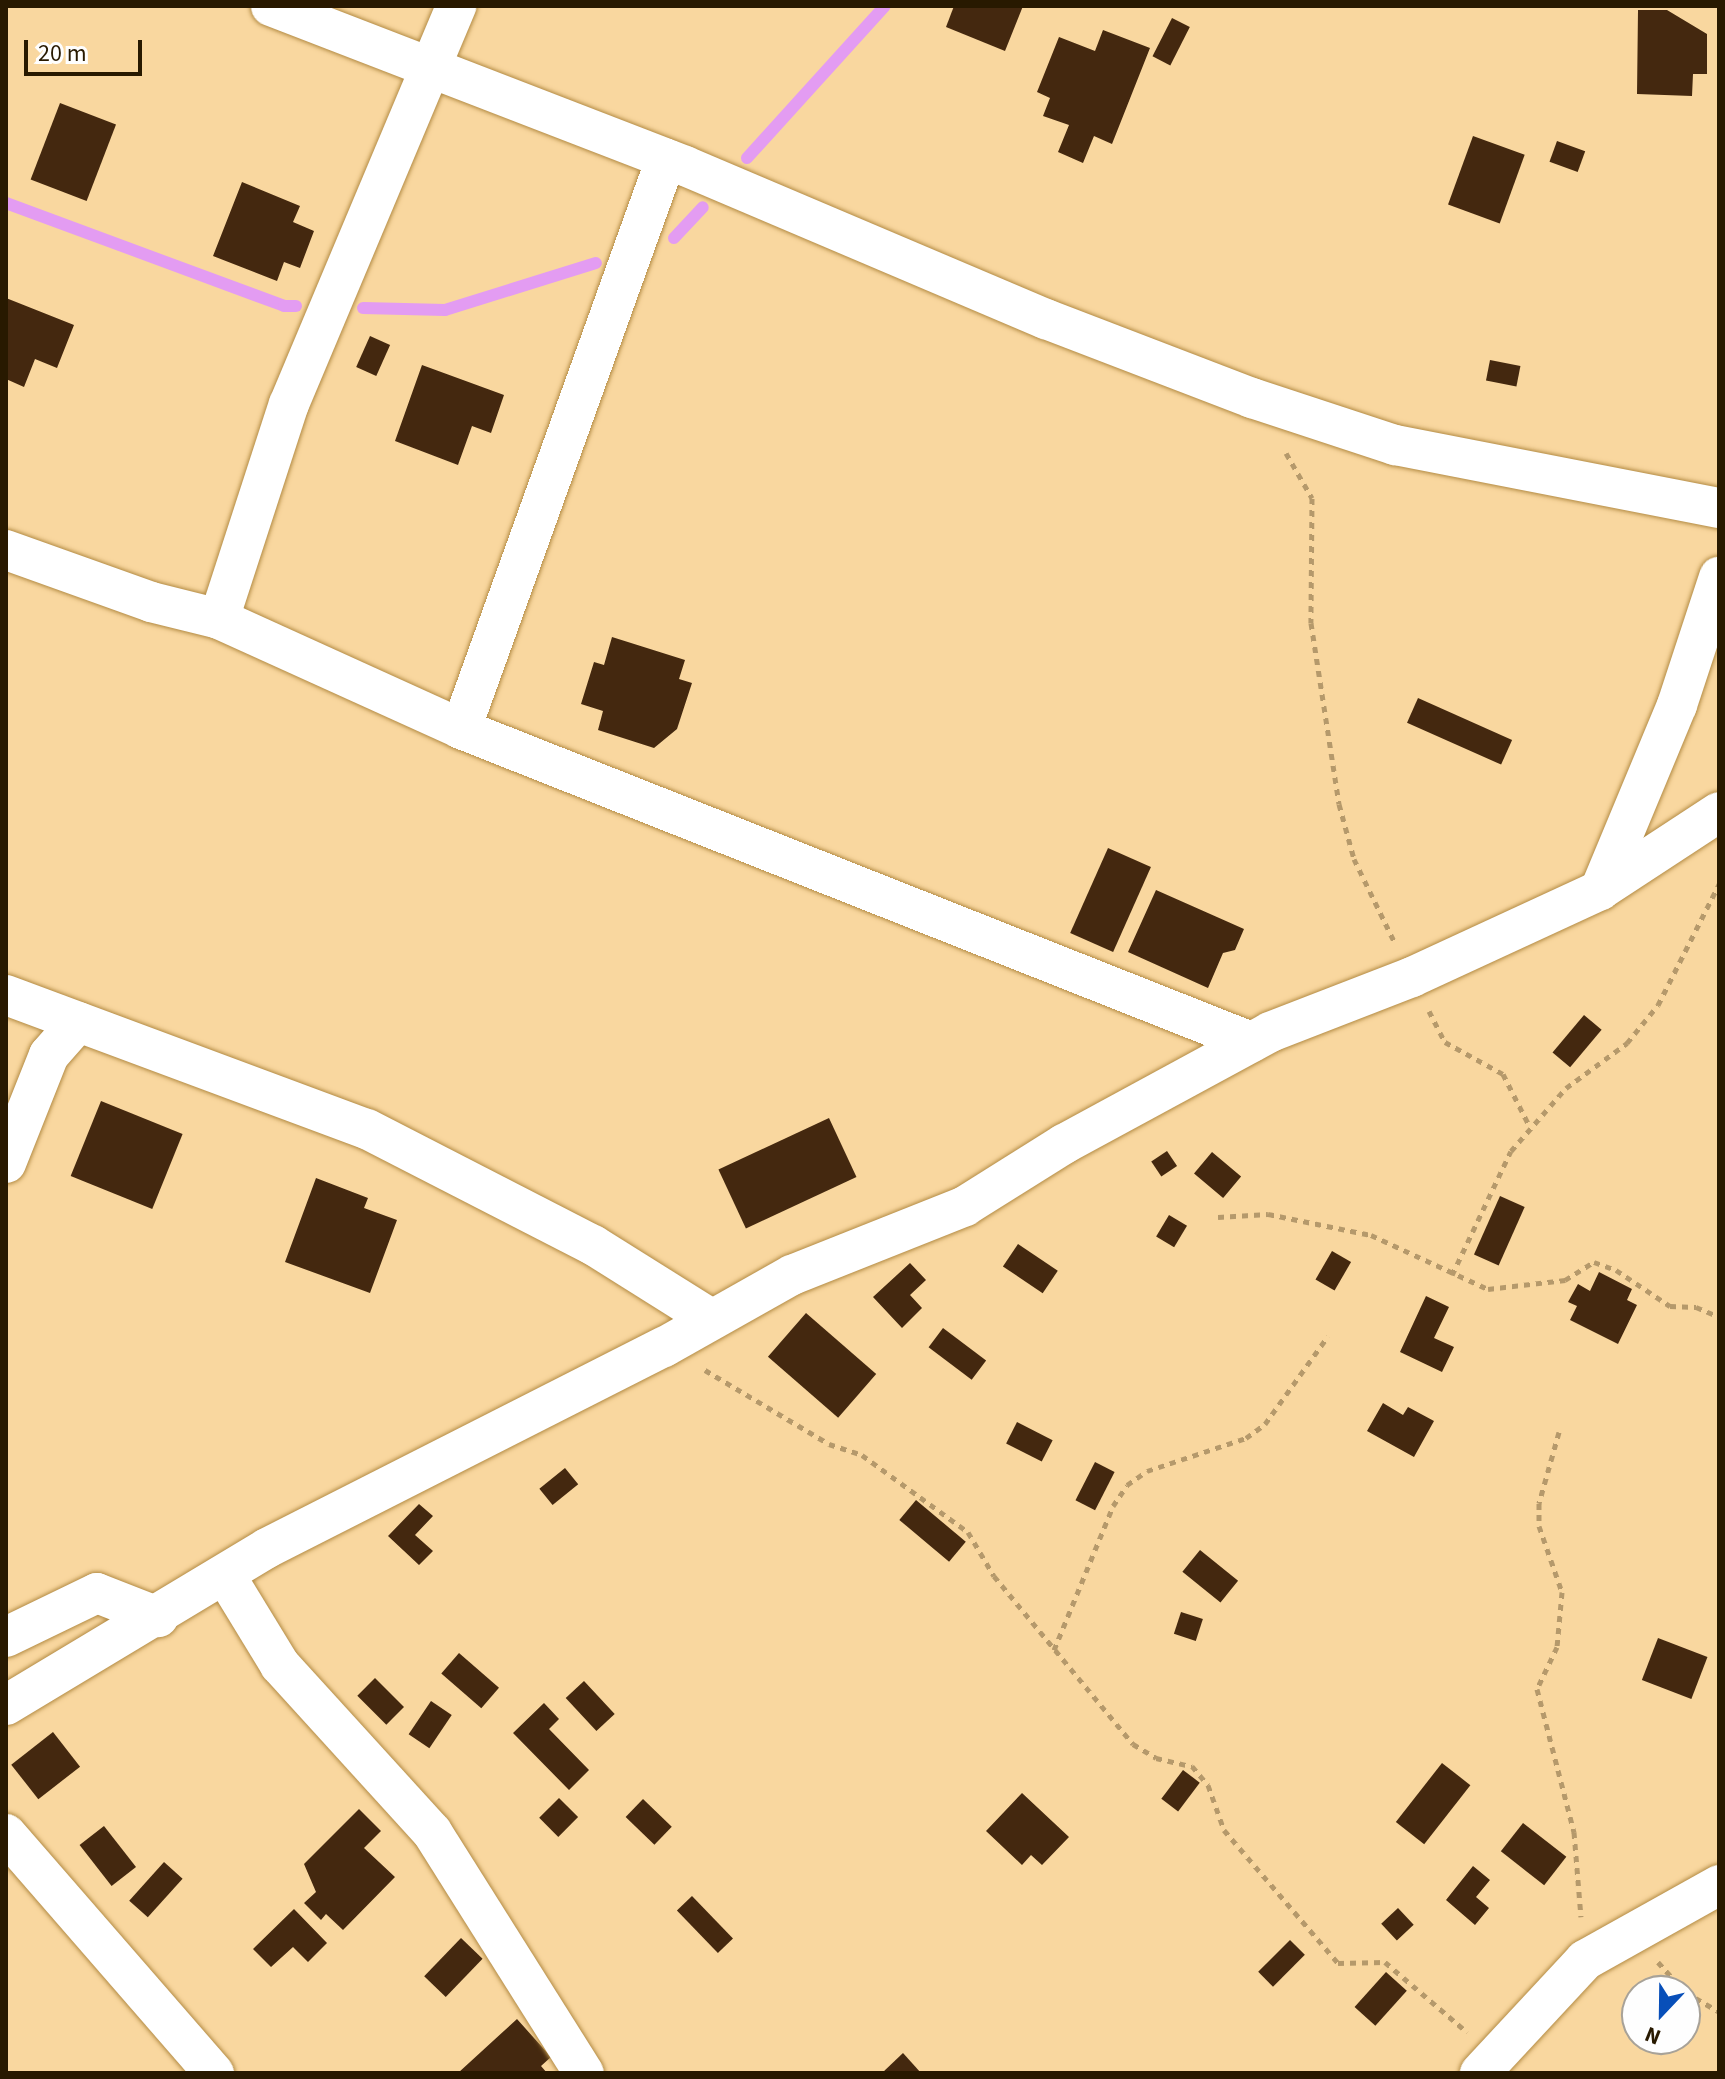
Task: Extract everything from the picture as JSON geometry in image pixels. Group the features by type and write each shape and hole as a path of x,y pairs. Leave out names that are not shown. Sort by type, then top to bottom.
{"street":[{"path":"271,6 666,159 1046,319 1252,398 1395,445 1719,508"},
{"path":"219,619 289,404 456,6"},
{"path":"461,729 666,159"},
{"path":"6,550 151,602 219,619 461,729 1251,1042"},
{"path":"1600,890 1677,705 1719,577"},
{"path":"6,1705 158,1617 267,1548 664,1347 792,1275 965,1206 1064,1144 1251,1042 1412,977 1600,890 1719,812"},
{"path":"6,995 367,1129 593,1245 711,1319"},
{"path":"6,1163 49,1055 78,1022"},
{"path":"225,1575 280,1665 432,1832 584,2073"},
{"path":"6,1637 97,1593 158,1617"},
{"path":"6,1834 214,2073"},
{"path":"1488,2066 1585,1960 1719,1885"}],"path":[{"path":"1252,398 1306,480 1312,498 1311,623 1339,804 1354,859 1443,1039 1503,1074 1529,1125"},
{"path":"1452,1275 1511,1151 1529,1125 1566,1088 1627,1043 1658,1005 1719,884"},
{"path":"1218,1217 1268,1214 1371,1235 1488,1289 1521,1289 1565,1280 1594,1262 1616,1270 1670,1306 1696,1307 1719,1317"},
{"path":"1054,1650 1113,1506 1127,1485 1147,1471 1246,1438 1265,1424 1328,1336"},
{"path":"664,1347 918,1491 968,1532 994,1576 1133,1744 1156,1758 1192,1766 1208,1785 1224,1830 1338,1963 1385,1962 1488,2066"},
{"path":"1559,1432 1539,1503 1539,1526 1555,1566 1560,1614 1557,1647 1537,1689 1574,1832 1585,1960"},
{"path":"1701,2001 1719,2012"}],"building":[{"path":"954,6 1023,6 1005,51 946,27"},
{"path":"1638,10 1667,10 1707,34 1707,74 1693,74 1692,96 1637,94"},
{"path":"1172,18 1190,27 1170,65 1152,56"},
{"path":"1103,30 1150,48 1112,144 1094,136 1083,163 1058,152 1069,125 1043,116 1050,98 1037,92 1059,37 1095,51"},
{"path":"60,103 116,125 87,201 31,180"},
{"path":"1473,136 1525,155 1500,223 1448,205"},
{"path":"1557,141 1585,151 1578,172 1549,162"},
{"path":"242,182 300,206 293,222 314,231 300,268 284,262 277,281 213,256"},
{"path":"6,298 74,325 57,368 35,359 24,387 6,379"},
{"path":"370,336 390,345 376,376 356,367"},
{"path":"1490,360 1520,366 1516,387 1486,381"},
{"path":"422,365 504,395 491,433 472,426 458,465 395,441"},
{"path":"612,637 685,660 679,679 692,683 677,729 654,748 598,730 603,711 581,704 594,662 604,665"},
{"path":"1418,698 1512,740 1501,765 1407,723"},
{"path":"1108,848 1151,867 1113,952 1070,933"},
{"path":"1156,890 1244,929 1235,950 1223,953 1208,988 1128,952"},
{"path":"1584,1015 1602,1030 1570,1067 1553,1053"},
{"path":"101,1101 183,1134 152,1209 71,1176"},
{"path":"829,1118 856,1177 746,1228 718,1170"},
{"path":"1167,1151 1177,1166 1161,1177 1151,1162"},
{"path":"1212,1152 1241,1176 1223,1198 1194,1173"},
{"path":"316,1178 368,1198 364,1208 397,1220 370,1293 285,1262"},
{"path":"1500,1196 1525,1207 1499,1265 1474,1254"},
{"path":"1169,1215 1187,1226 1174,1247 1156,1236"},
{"path":"1018,1244 1058,1271 1043,1293 1003,1266"},
{"path":"1332,1251 1351,1262 1335,1291 1316,1280"},
{"path":"910,1263 926,1280 910,1295 922,1308 902,1328 873,1297"},
{"path":"1599,1272 1632,1289 1627,1300 1637,1305 1618,1344 1570,1320 1577,1306 1568,1302 1578,1284 1590,1291"},
{"path":"1426,1296 1449,1307 1434,1338 1454,1347 1442,1372 1400,1352"},
{"path":"806,1313 876,1374 838,1418 768,1357"},
{"path":"943,1328 986,1360 972,1380 929,1347"},
{"path":"1383,1403 1403,1415 1408,1407 1434,1421 1414,1457 1367,1431"},
{"path":"1017,1422 1053,1440 1042,1462 1006,1443"},
{"path":"1095,1462 1115,1472 1095,1510 1075,1500"},
{"path":"565,1468 578,1484 553,1505 539,1489"},
{"path":"916,1500 966,1542 949,1562 899,1520"},
{"path":"419,1504 433,1516 415,1535 433,1551 419,1565 388,1536"},
{"path":"1200,1550 1238,1581 1220,1603 1182,1572"},
{"path":"1181,1612 1203,1619 1196,1641 1174,1634"},
{"path":"1658,1638 1707,1657 1691,1699 1642,1680"},
{"path":"459,1653 499,1688 481,1708 441,1673"},
{"path":"375,1678 404,1707 386,1725 357,1696"},
{"path":"584,1681 615,1714 596,1731 566,1698"},
{"path":"431,1701 452,1715 429,1748 409,1734"},
{"path":"544,1703 559,1719 549,1729 589,1770 569,1790 513,1733"},
{"path":"53,1732 80,1767 38,1799 11,1765"},
{"path":"1442,1763 1470,1785 1424,1844 1396,1822"},
{"path":"1183,1770 1200,1783 1178,1811 1161,1799"},
{"path":"1022,1793 1069,1837 1042,1865 1031,1855 1022,1865 986,1831"},
{"path":"559,1798 578,1817 558,1837 539,1818"},
{"path":"643,1799 672,1827 654,1845 626,1817"},
{"path":"359,1809 381,1831 364,1848 395,1877 343,1930 326,1914 321,1920 304,1903 316,1892 304,1864"},
{"path":"1523,1823 1566,1857 1544,1885 1501,1851"},
{"path":"104,1826 136,1867 112,1886 80,1845"},
{"path":"164,1862 183,1879 148,1917 129,1901"},
{"path":"1473,1866 1490,1880 1476,1897 1489,1908 1475,1925 1446,1900"},
{"path":"692,1896 733,1938 718,1953 677,1911"},
{"path":"1398,1908 1414,1925 1397,1941 1381,1924"},
{"path":"294,1909 327,1943 308,1962 293,1947 271,1967 253,1949"},
{"path":"461,1938 483,1959 446,1997 424,1976"},
{"path":"1290,1940 1305,1955 1273,1987 1258,1972"},
{"path":"1386,1972 1407,1991 1375,2026 1355,2007"},
{"path":"517,2019 551,2057 541,2066 547,2073 458,2073"},
{"path":"903,2053 921,2073 882,2073"}],"waterway":[{"path":"747,158 885,6"},
{"path":"6,203 284,306 296,306"},
{"path":"674,238 703,207"},
{"path":"363,308 445,310 596,263"}]}
